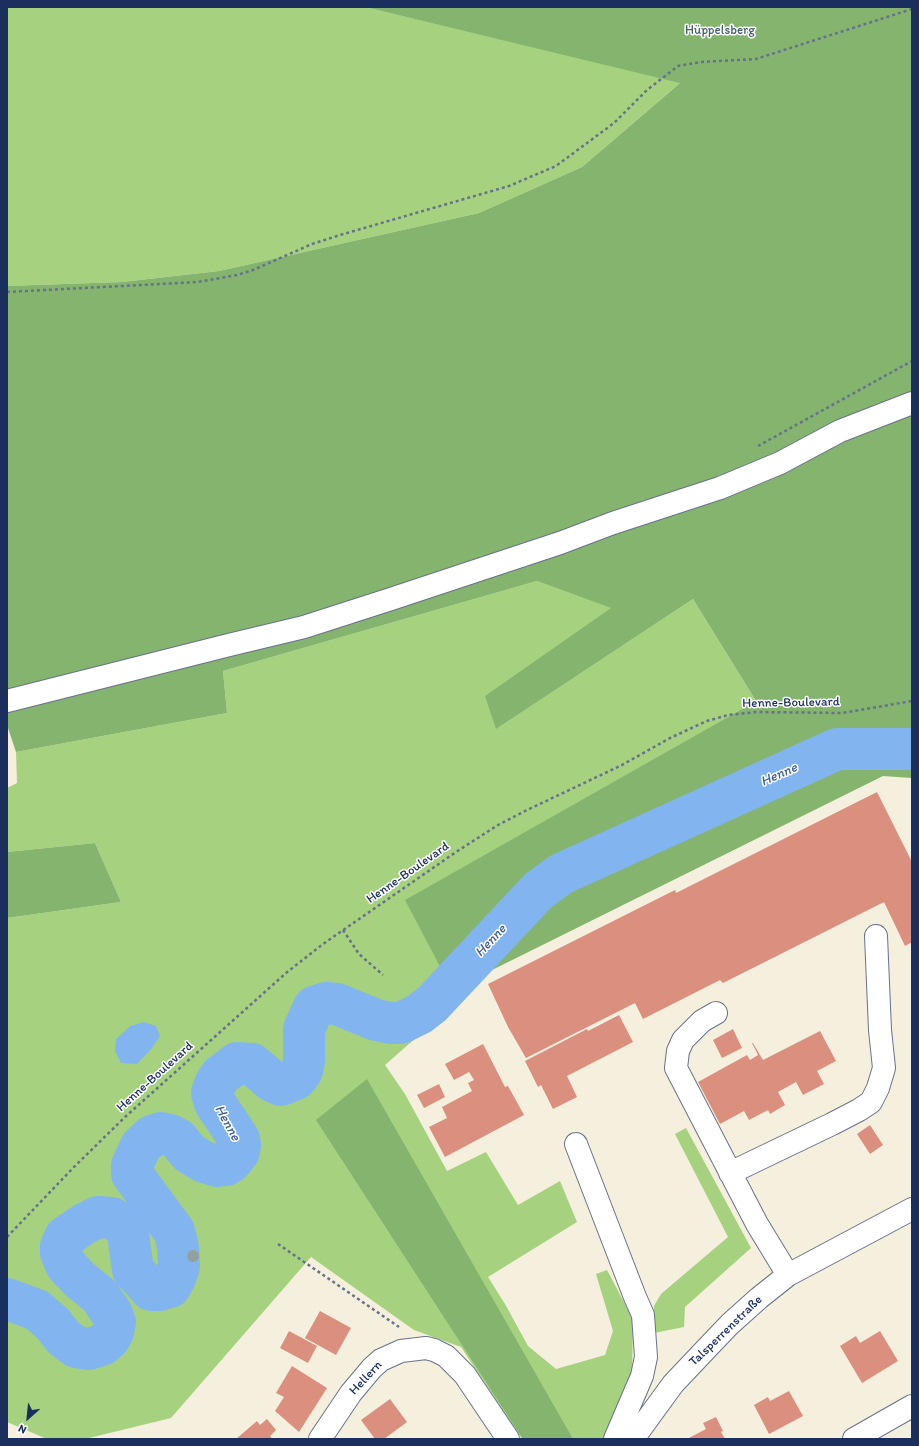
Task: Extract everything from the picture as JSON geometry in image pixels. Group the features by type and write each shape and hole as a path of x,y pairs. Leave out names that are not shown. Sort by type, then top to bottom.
{"street":[{"path":"7,701 229,644 304,627 391,600 734,483 780,463 840,431 912,403"},
{"path":"730,1173 832,1124 871,1102 878,1088 884,1068 880,1030 876,936"},
{"path":"716,1013 702,1021 683,1040 678,1051 676,1068 757,1224 788,1275"},
{"path":"576,1144 643,1316 646,1357 642,1376 614,1439"},
{"name":"Talsperrenstraße","path":"633,1439 674,1384 708,1347 742,1313 788,1275 912,1209"},
{"name":"Hellern","path":"324,1438 351,1393 361,1379 376,1364 381,1360 401,1351 426,1348 446,1356 465,1375 508,1439"},
{"path":"854,1439 912,1406"}],"path":[{"path":"7,292 198,282 253,270 326,239 509,186 556,166 614,124 647,90 678,66 701,62 756,59 912,9"},
{"path":"762,443 912,361"},
{"name":"Henne-Boulevard","path":"7,1236 97,1144 286,973 343,930 456,852 498,825 622,765 670,738 707,721 728,715 757,712 842,713 912,701"},
{"path":"343,930 360,954 383,975"},
{"path":"278,1244 426,1348"}],"green space":[{"path":"7,7 365,7 681,82 582,167 479,213 219,271 122,282 7,286"},
{"name":"Hüppelsberg","path":"365,7 912,7 912,778 883,776 486,973 458,1001 405,900 756,701 693,599 496,729 485,696 611,608 537,581 223,671 227,713 16,752 7,725 7,286 122,282 219,271 479,213 582,167 680,83"},
{"path":"537,581 612,608 486,696 497,728 693,599 756,701 406,900 458,1001 385,1065 405,1094 447,1171 486,1152 518,1205 560,1181 577,1222 488,1277 528,1346 556,1369 605,1355 613,1331 596,1274 607,1270 633,1319 632,1378 606,1439 522,1439 461,1347 414,1330 311,1257 171,1418 85,1439 47,1439 7,1422 7,918 121,902 95,843 7,852 7,788 17,783 16,752 227,713 223,671"},
{"path":"95,843 121,902 7,918 7,852"},
{"path":"367,1079 573,1439 523,1439 316,1120"},
{"path":"686,1128 751,1248 685,1307 684,1327 654,1333 654,1306 661,1294 728,1237 675,1134"}],"water":[{"path":"144,1022 156,1026 160,1036 152,1048 137,1064 121,1063 115,1051 116,1039 130,1026"}],"building":[{"path":"877,792 912,862 912,942 905,946 884,902 723,983 720,980 643,1019 635,1003 526,1058 508,1027 488,984 675,890 676,893"},
{"path":"619,1015 633,1042 567,1076 577,1097 553,1109 541,1085 538,1087 525,1061 587,1029 588,1031"},
{"path":"733,1029 742,1048 722,1058 713,1040"},
{"path":"820,1031 836,1061 817,1071 824,1084 803,1095 796,1082 778,1092 785,1105 770,1114 768,1110 749,1120 744,1111 720,1124 698,1082 747,1055 750,1060 758,1055 752,1043 763,1060"},
{"path":"483,1044 505,1087 508,1086 524,1115 445,1157 429,1127 447,1118 442,1107 472,1091 468,1083 474,1080 469,1072 454,1080 445,1064"},
{"path":"439,1084 445,1097 424,1108 417,1095"},
{"path":"870,1125 883,1145 870,1154 857,1134"},
{"path":"320,1311 351,1328 336,1355 305,1338"},
{"path":"289,1331 317,1346 308,1363 280,1348"},
{"path":"880,1331 898,1361 862,1383 840,1346 856,1336 860,1343"},
{"path":"292,1366 327,1388 299,1432 275,1411 284,1397 276,1393"},
{"path":"789,1391 803,1416 769,1434 754,1405 768,1397 770,1401"},
{"path":"390,1399 407,1422 384,1439 375,1439 361,1420"},
{"path":"716,1417 725,1439 687,1439 706,1429 703,1423"},
{"path":"267,1419 276,1430 270,1436 272,1439 236,1439 257,1421 260,1425"}],"waterway":[{"name":"Henne","path":"7,1299 37,1310 53,1324 63,1337 76,1347 89,1349 102,1345 109,1339 113,1332 115,1322 112,1314 100,1296 79,1279 66,1265 61,1253 61,1246 65,1237 84,1224 98,1217 112,1218 127,1227 133,1270 151,1290 160,1290 170,1287 179,1266 178,1247 174,1231 132,1174 132,1165 141,1146 152,1136 161,1133 178,1139 189,1153 204,1162 217,1166 226,1165 231,1162 239,1152 239,1139 215,1103 212,1093 215,1084 221,1075 237,1063 252,1064 272,1081 281,1085 296,1079 302,1071 304,1061 304,1029 314,1007 326,1003 337,1004 376,1020 401,1023 419,1014 432,1004 538,891 561,874 837,749 912,749"}]}
